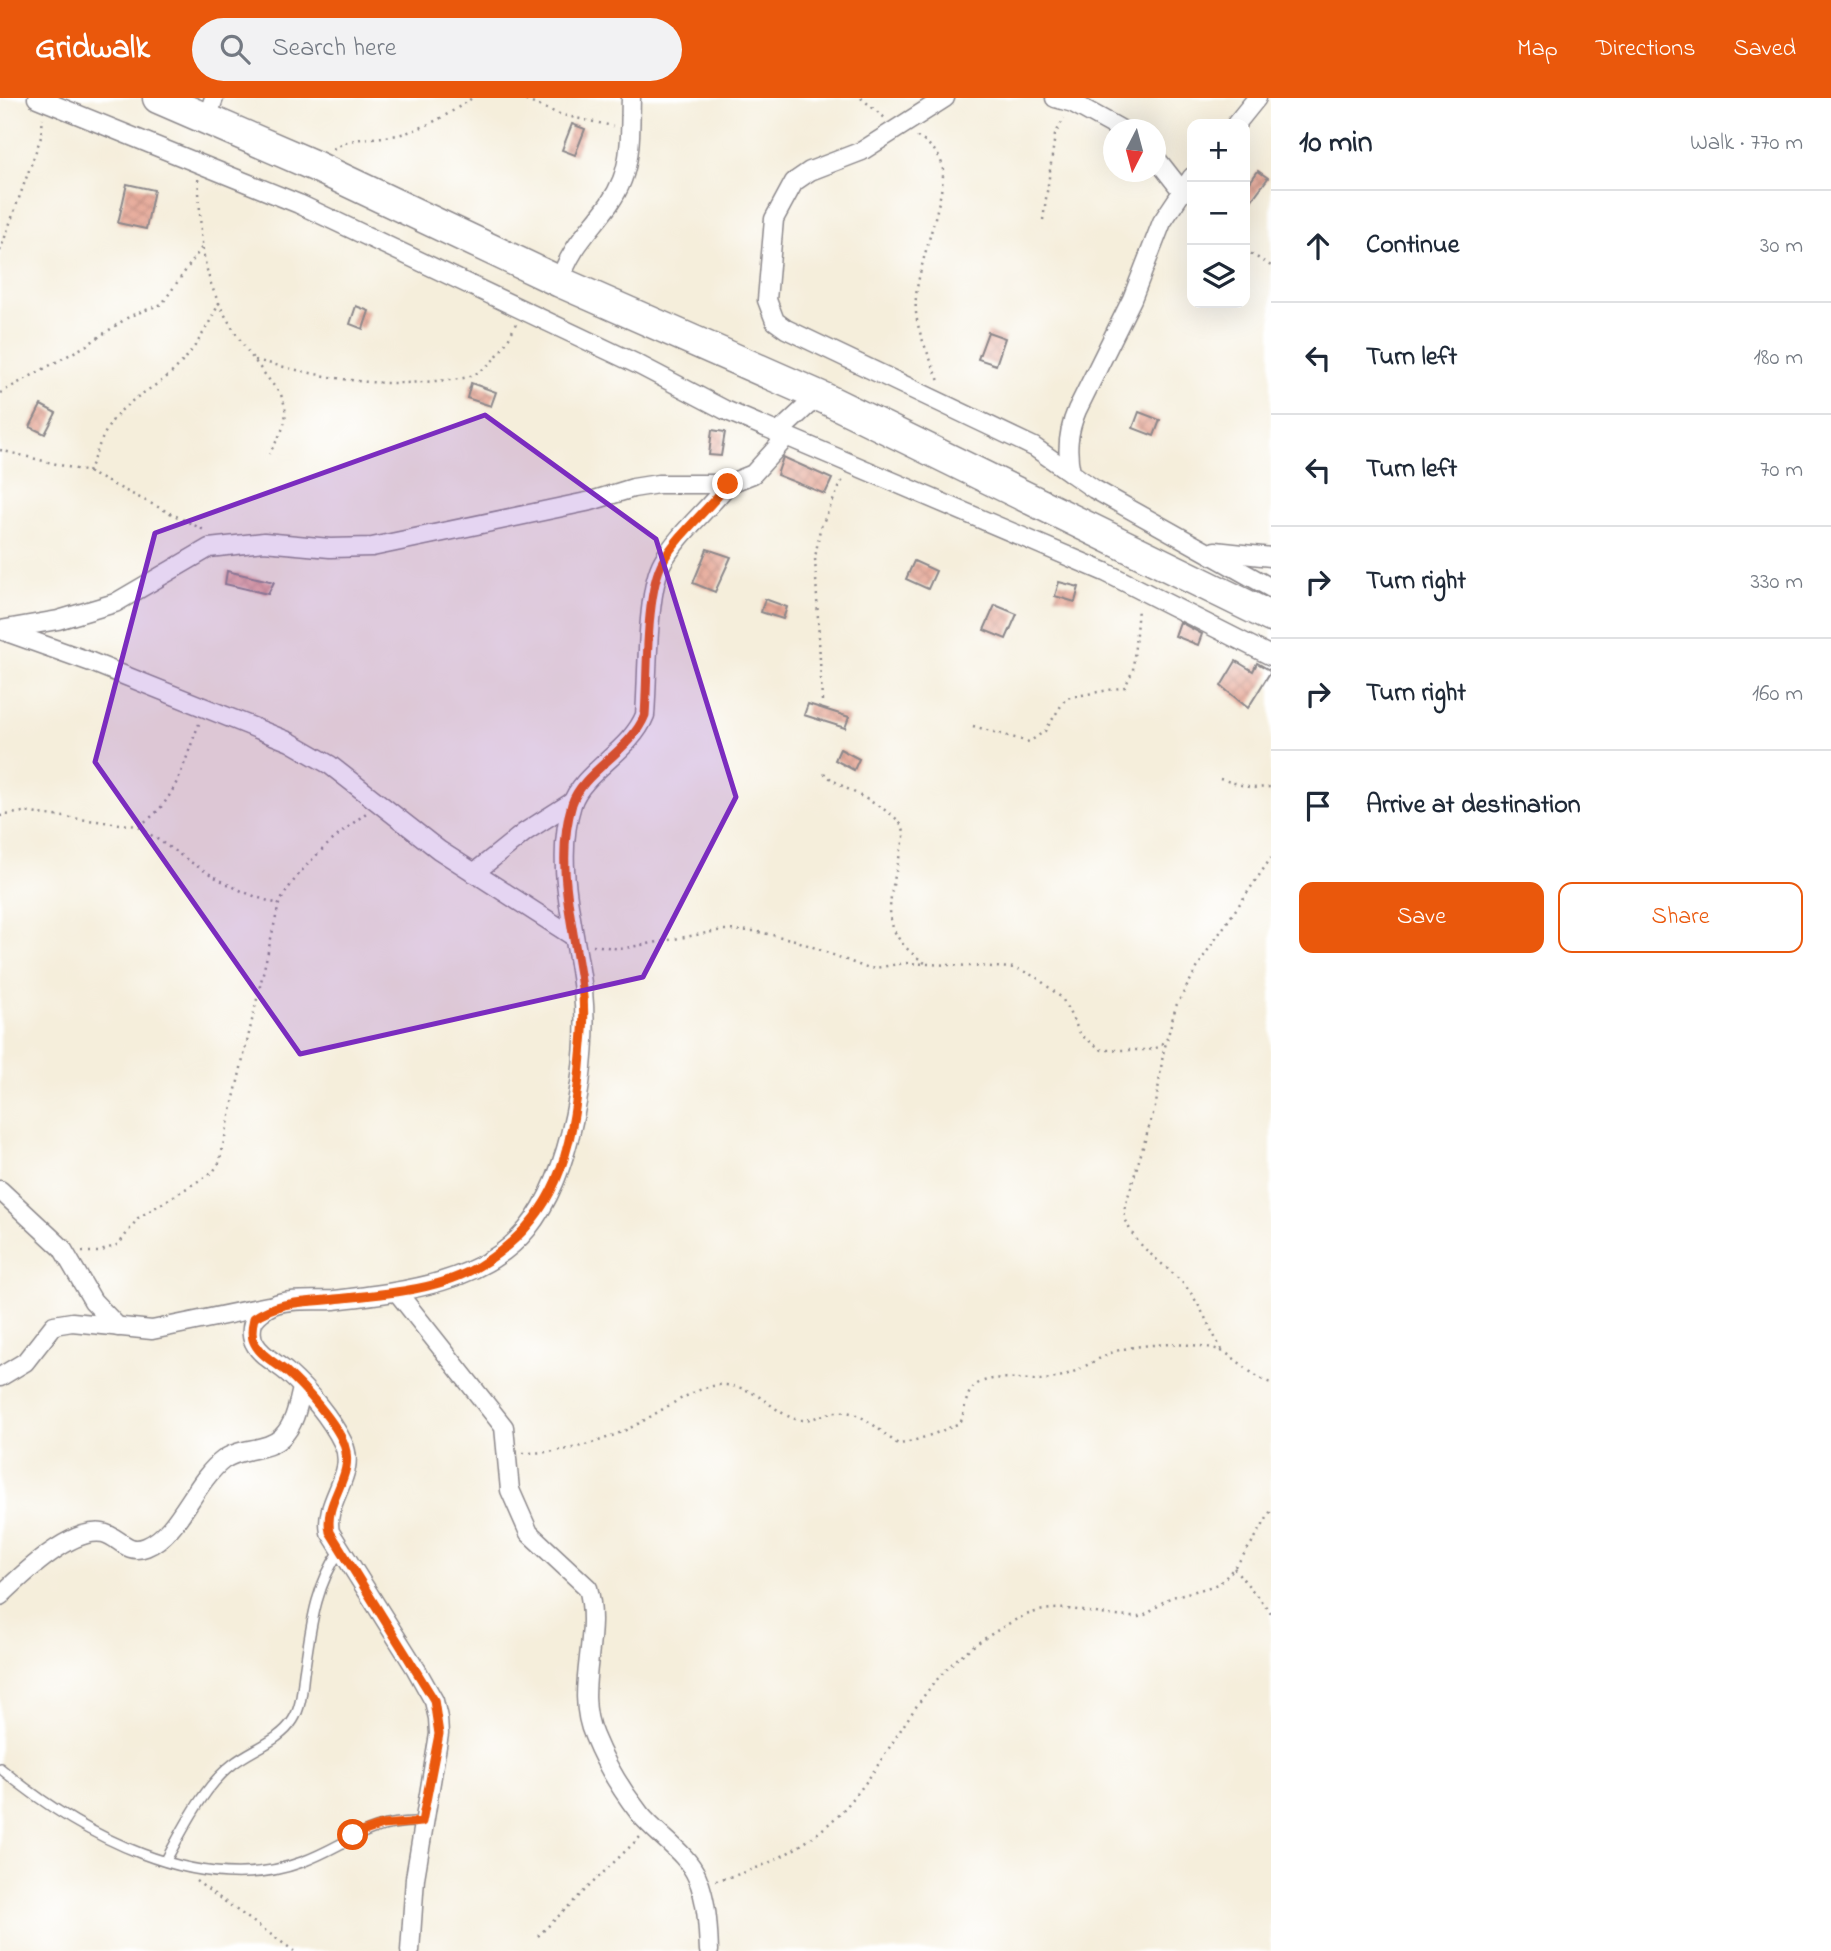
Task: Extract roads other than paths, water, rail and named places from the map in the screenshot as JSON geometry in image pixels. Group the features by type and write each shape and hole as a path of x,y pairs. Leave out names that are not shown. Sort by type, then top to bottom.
{"highway":[{"path":"158,98 211,108 315,166 560,282 824,398 1271,617"}],"street":[{"path":"560,282 566,262 577,242 613,197 622,181 630,130 631,98"},
{"path":"944,98 862,151 810,171 794,182 774,219 767,300 775,321 786,329 1034,447 1132,512 1209,551 1271,588"},
{"path":"1055,98 1073,103 1103,120"},
{"path":"1240,119 1257,98"},
{"path":"40,99 366,234 639,365 724,410 1154,595 1271,656"},
{"path":"1034,447 1066,434 1132,299 1162,222 1187,183 1166,166"},
{"path":"778,433 808,405 824,398"},
{"path":"1070,425 1067,456 1072,473"},
{"path":"0,630 58,620 115,603 209,548 264,542 330,548 372,547 591,501 633,488 658,484 728,484 753,474 767,463 781,443 778,433"},
{"path":"474,873 503,848 572,802 639,729 645,715 652,599 661,564 679,538 704,515 728,484"},
{"path":"1209,551 1271,557"},
{"path":"0,630 290,742 330,765 378,804 572,940"},
{"path":"0,1377 25,1362 54,1325 72,1322 152,1330 274,1305 397,1292 442,1282 477,1268 526,1231 542,1208 566,1155 585,1021 582,989 572,940 566,875 572,802"},
{"path":"0,1190 62,1248 93,1301 118,1328"},
{"path":"397,1292 504,1427 510,1490 529,1532 588,1588 592,1624 586,1687 589,1724 620,1785 651,1826 697,1875 705,1901 709,1951"},
{"path":"274,1305 254,1318 251,1328 254,1343 302,1388 322,1411 344,1444 345,1476 328,1511 330,1532 434,1700 439,1734 422,1822 410,1923 411,1951"},
{"path":"0,1596 46,1556 92,1533 105,1533 127,1548 142,1549 156,1542 198,1486 225,1458 280,1439 296,1415 302,1388"}],"lane":[{"path":"168,1861 197,1807 230,1766 283,1732 294,1720 301,1696 316,1599 324,1578 340,1551"},
{"path":"0,1768 62,1816 89,1831 168,1861 201,1870 257,1874 304,1862 353,1835 382,1825 422,1822"}]}
